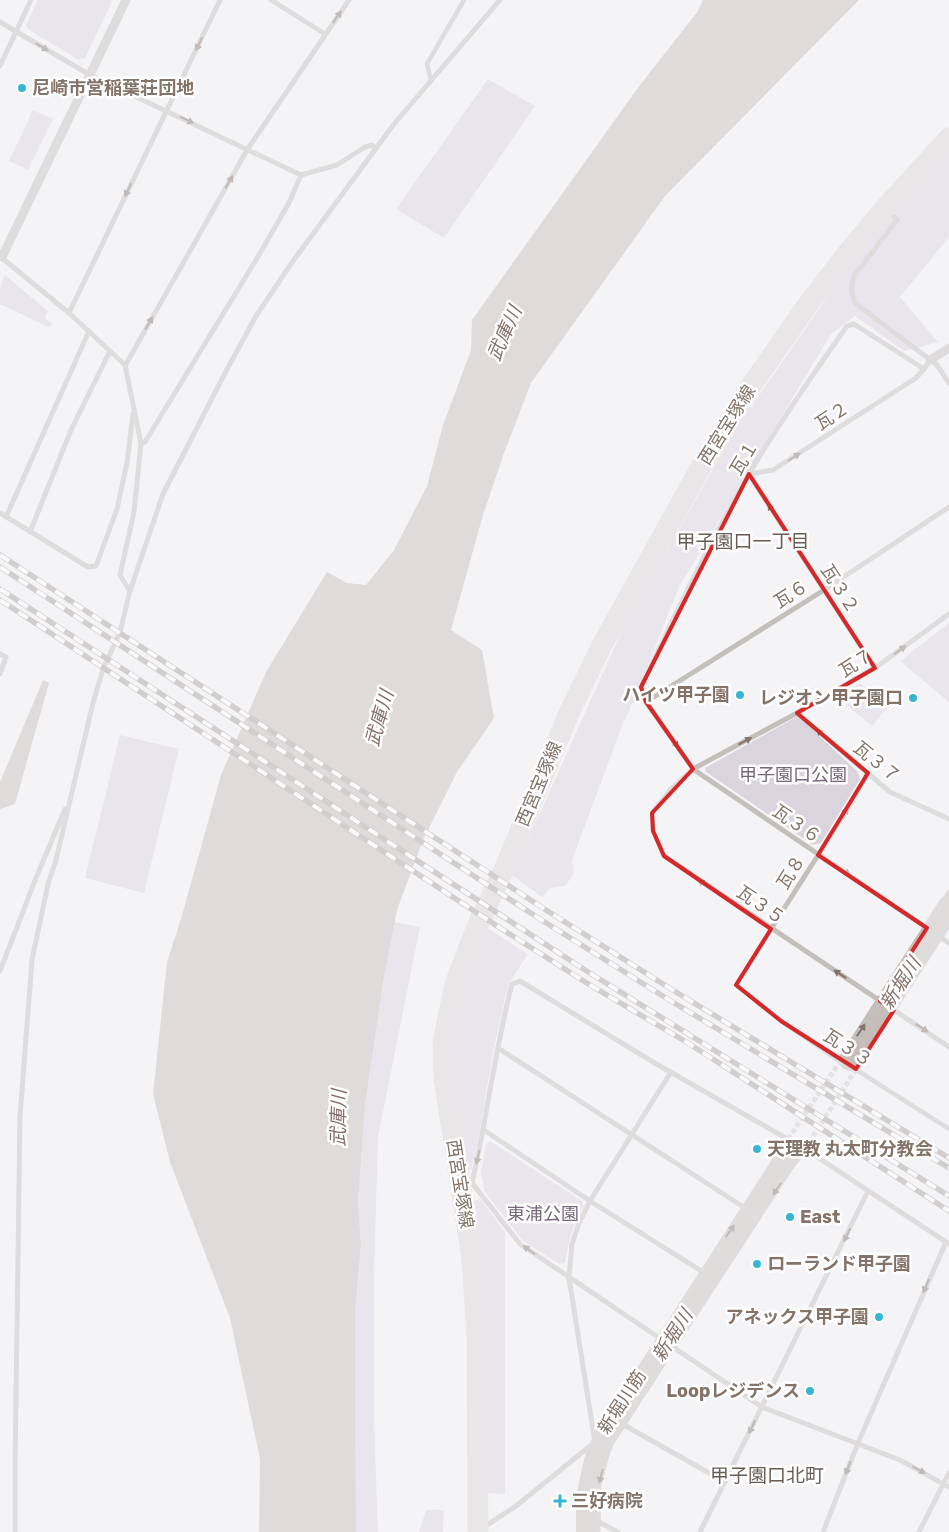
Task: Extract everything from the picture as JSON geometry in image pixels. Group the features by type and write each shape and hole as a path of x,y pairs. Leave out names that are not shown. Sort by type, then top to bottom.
{"main road":[{"name":"西宮宝塚線","path":"478,1532 477,1335 467,1186 444,1078 443,1042 455,984 476,929 506,865 570,713 602,647 702,465 753,383 846,255 884,208 949,138"}],"street":[{"path":"0,66 32,0"},
{"path":"126,0 1,258 69,313 125,366 141,443 134,512 120,575 130,591"},
{"path":"69,313 220,0"},
{"path":"271,0 325,34"},
{"path":"125,366 247,150 348,0"},
{"path":"431,81 427,64 464,0"},
{"path":"16,1532 15,1466 20,1116 32,960 48,884 56,860 93,703 104,668 120,632 130,591 163,494 256,316 293,261 394,124 500,0"},
{"path":"0,22 90,75 301,175 338,165 372,145 376,149"},
{"path":"141,443 145,442 256,260 289,203 301,175"},
{"path":"884,208 897,220 854,276 850,290 855,303 937,365 949,383"},
{"name":"瓦１","path":"646,702 641,687 687,590 749,474 822,360 847,326 854,324 924,369"},
{"path":"6,517 89,331"},
{"path":"924,369 930,360 949,348"},
{"path":"30,532 71,430 110,351"},
{"name":"瓦２","path":"749,474 773,470 916,378 924,369"},
{"path":"0,513 88,568 96,566 117,509 127,463 134,409"},
{"name":"瓦３２","path":"749,474 875,668"},
{"name":"瓦６","path":"646,702 824,590 949,507"},
{"name":"瓦７","path":"652,813 671,789 693,769 875,668 949,614"},
{"path":"0,654 6,657 0,674"},
{"name":"瓦３６","path":"646,702 693,769 941,937"},
{"name":"瓦３７","path":"797,713 890,792 949,819"},
{"name":"瓦８","path":"736,985 868,773"},
{"path":"0,971 70,797"},
{"name":"瓦３５","path":"652,813 653,831 664,856 892,1008"},
{"path":"841,1060 882,1001 949,892"},
{"path":"856,1069 892,1008 949,924"},
{"path":"941,937 949,943"},
{"path":"823,1532 858,1443 947,1243 805,1149 520,982 512,984 503,1020 484,1130 467,1186 520,1244 762,1407 858,1443 900,1460 946,1485"},
{"name":"瓦３３","path":"736,985 781,1021 835,1058 856,1069 949,1129"},
{"path":"892,1008 949,1047"},
{"path":"498,1048 745,1208"},
{"path":"595,1442 569,1278 572,1244 579,1223 590,1201 671,1072"},
{"path":"484,1130 590,1201 702,1272"},
{"path":"478,1532 516,1506 595,1442 788,1139"},
{"name":"新堀川筋","path":"598,1532 599,1485 609,1447 671,1346 805,1149"},
{"path":"700,1532 868,1191"},
{"path":"624,1424 725,1482"},
{"path":"595,1442 609,1447"},
{"path":"919,1532 946,1485 949,1473"},
{"path":"597,1521 618,1532"}],"highlighted area":[{"path":"749,474 875,668 797,713 868,773 818,855 927,928 880,1001 894,1010 856,1069 781,1021 736,985 771,929 664,856 653,831 652,813 693,769 646,702 641,687"}],"green space":[{"path":"38,0 113,0 85,58 79,60 29,30 26,25"},
{"path":"488,79 535,106 444,238 396,209"},
{"path":"33,110 53,119 28,170 9,161"},
{"path":"949,151 949,237 900,297 938,342 904,351 855,316 831,334 679,587 622,726 571,863 574,865 573,875 565,886 550,888 542,897 512,875 624,626 735,430 848,267"},
{"path":"5,275 48,311 45,318 52,323 50,328 0,304 0,287"},
{"path":"949,623 949,702 900,661"},
{"path":"860,683 889,706 872,726 838,698"},
{"name":"甲子園口公園","path":"798,716 858,772 860,779 821,843 813,845 706,772 705,768"},
{"path":"120,735 179,749 144,893 85,878"},
{"path":"394,922 420,927 378,1137 374,1279 374,1418 378,1532 356,1532 355,1314 361,1244 358,1203 365,1105"},
{"path":"487,928 528,954 508,985 493,1052 471,1170 465,1168 450,1061 457,1006"},
{"name":"東浦公園","path":"490,1141 582,1201 584,1206 571,1234 565,1263 559,1264 523,1241 485,1192 481,1172 486,1144"},
{"path":"480,1199 505,1232 505,1494 484,1493 473,1201"},
{"path":"426,1510 444,1510 443,1532 419,1532"}],"water":[{"name":"武庫川","path":"703,0 859,0 665,196 531,383 483,515 451,630 482,650 494,718 457,772 423,840 397,910 384,977 365,1105 358,1203 361,1244 355,1314 356,1532 259,1532 260,1459 230,1318 170,1162 153,1094 167,962 181,919 221,775 266,672 327,572 347,583 366,585 394,550 427,486 443,425 471,350 472,320 637,89 698,11"},
{"path":"43,680 49,683 15,804 0,809 0,782"}],"waterway":[{"name":"新堀川","path":"850,1060 949,906"},
{"name":"新堀川","path":"587,1532 587,1497 595,1461 604,1439 791,1151"}],"tunnel":[{"path":"788,1139 841,1060"},
{"path":"805,1149 856,1069"}],"railway":[{"path":"0,555 546,910 671,989 949,1158"},
{"path":"0,567 540,919 666,998 949,1168"},
{"path":"0,589 585,970 949,1196"},
{"path":"0,600 494,924 590,985 688,1043 949,1211"}],"place":[{"name":"尼崎市営稲葉荘団地","path":"22,88"},
{"name":"ハイツ甲子園","path":"740,695"},
{"name":"レジオン甲子園口","path":"913,698"},
{"name":"天理教 丸太町分教会","path":"757,1149"},
{"name":"East","path":"790,1217"},
{"name":"ローランド甲子園","path":"757,1264"},
{"name":"アネックス甲子園","path":"879,1317"},
{"name":"Loopレジデンス","path":"810,1391"},
{"name":"三好病院","path":"560,1501"}],"district":[{"name":"甲子園口一丁目","path":"743,541"},
{"name":"甲子園口北町","path":"767,1475"}]}
